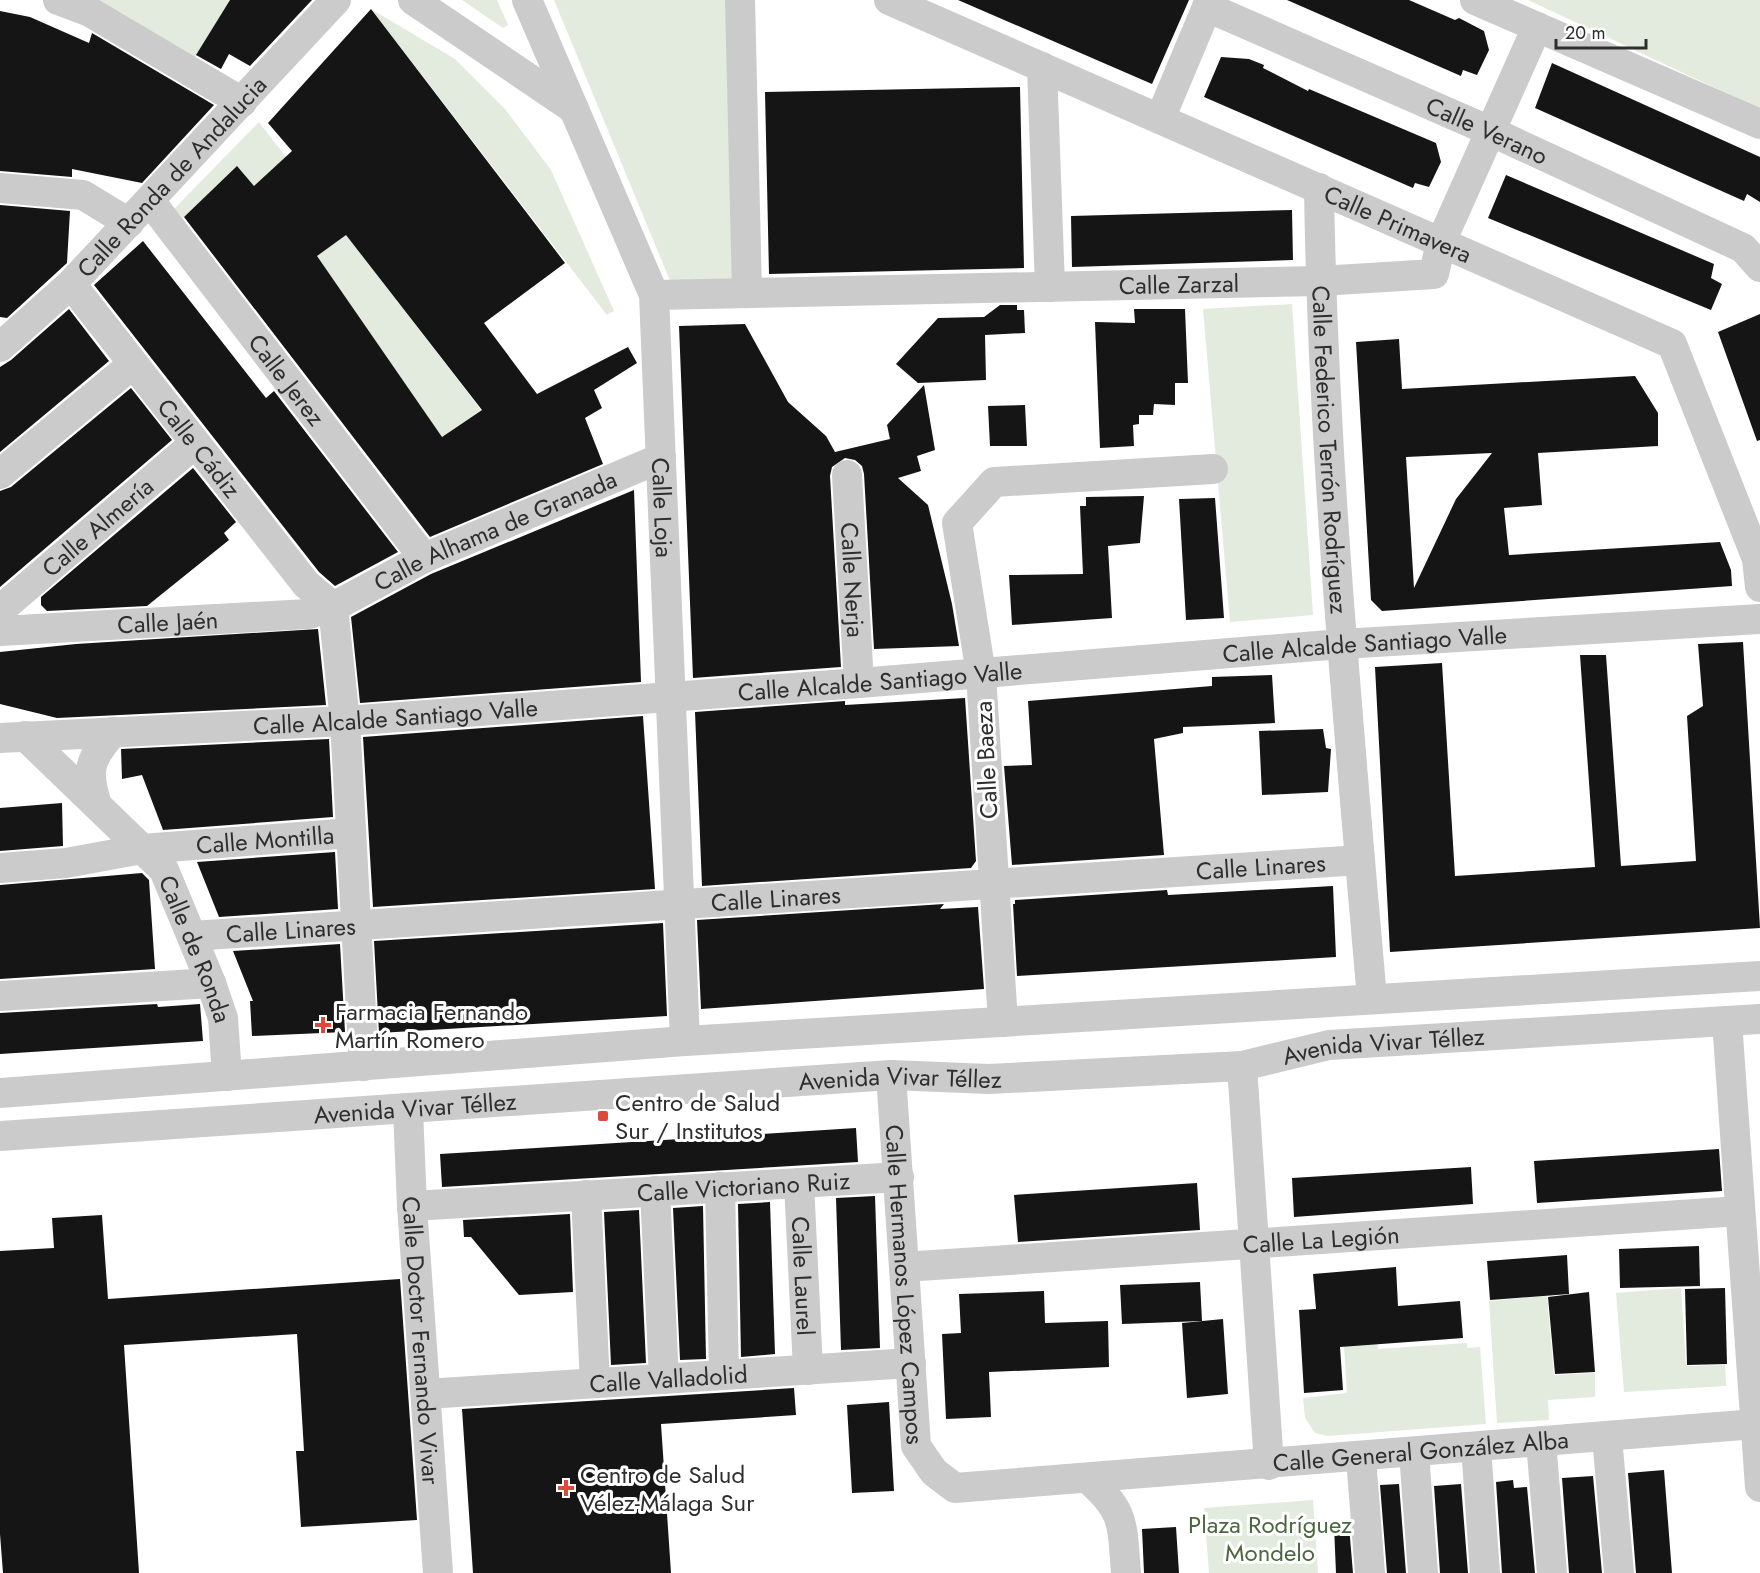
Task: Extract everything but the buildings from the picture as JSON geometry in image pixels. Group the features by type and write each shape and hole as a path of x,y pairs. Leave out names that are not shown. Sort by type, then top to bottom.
{"street":[{"path":"58,0 90,12 242,102"},
{"name":"Calle Ronda de Andalucia","path":"6,336 71,284 336,0"},
{"path":"413,0 574,109"},
{"name":"Calle Loja","path":"527,0 654,295 685,1041"},
{"path":"740,0 747,293"},
{"name":"Calle Primavera","path":"889,0 1672,344 1759,568"},
{"path":"1474,0 1760,124"},
{"path":"1160,119 1208,4"},
{"name":"Calle Verano","path":"1208,4 1490,131 1743,249 1760,267"},
{"name":"Calle Zarzal","path":"654,295 1320,281 1434,274 1441,242 1537,27"},
{"path":"1042,67 1050,287"},
{"path":"0,188 83,195 129,223"},
{"name":"Calle Federico Terrón Rodríguez","path":"1319,188 1320,281 1342,644 1372,999"},
{"name":"Calle Jerez","path":"150,201 424,558"},
{"name":"Calle Cádiz","path":"71,284 194,444 306,584 333,607"},
{"path":"0,474 133,364"},
{"name":"Calle Almería","path":"0,610 194,444"},
{"name":"Calle Alhama de Granada","path":"333,607 424,558 661,458"},
{"name":"Calle Baeza","path":"1004,1022 993,885 981,674 957,523 994,482 1213,469"},
{"name":"Calle Nerja","path":"847,475 860,683"},
{"path":"333,607 345,721 364,1066"},
{"name":"Calle Jaén","path":"0,631 308,614 333,607"},
{"name":"Calle Alcalde Santiago Valle","path":"12,737 345,721 981,674 1342,644 1760,619"},
{"path":"97,805 89,780 91,765 98,749 113,732"},
{"name":"Calle de Ronda","path":"12,737 97,805 164,870 212,982 223,1018 227,1076"},
{"name":"Calle Montilla","path":"0,868 66,863 142,849 351,833"},
{"name":"Calle Linares","path":"192,936 1360,860"},
{"name":"Avenida Vivar Téllez","path":"0,1093 685,1041 1760,976"},
{"path":"0,996 212,982"},
{"name":"Avenida Vivar Téllez","path":"0,1136 891,1075 989,1079 1242,1066 1329,1046 1760,1019"},
{"path":"1727,1021 1760,1488"},
{"name":"Calle General González Alba","path":"1242,1066 1269,1465 1755,1424"},
{"name":"Calle Hermanos López Campos","path":"891,1075 916,1446 934,1472 955,1488 1269,1465"},
{"name":"Calle Doctor Fernando Vivar","path":"408,1108 412,1206 438,1573"},
{"name":"Calle Victoriano Ruiz","path":"412,1206 899,1177"},
{"name":"Calle Laurel","path":"799,1183 808,1370"},
{"path":"720,1187 724,1375"},
{"path":"655,1191 664,1379"},
{"path":"586,1195 595,1383"},
{"name":"Calle La Legión","path":"904,1267 1740,1211"},
{"name":"Calle Valladolid","path":"426,1394 910,1363"},
{"path":"1607,1437 1619,1573"},
{"path":"1541,1442 1552,1573"},
{"path":"1476,1447 1485,1573"},
{"path":"1414,1453 1423,1573"},
{"path":"1361,1458 1370,1573"},
{"path":"1087,1478 1109,1496 1122,1524 1126,1573"}],"green space":[{"path":"90,0 228,0 234,3 222,13 193,61"},
{"path":"462,0 497,0 508,25 503,28"},
{"path":"554,0 726,0 735,281 671,283"},
{"path":"1528,0 1760,0 1760,109"},
{"path":"371,9 455,59 505,109 551,170 614,311 607,315"},
{"path":"259,122 481,410 437,440 330,275 237,166 183,218 174,209"},
{"path":"1292,304 1313,615 1230,622 1203,309"},
{"path":"1681,1288 1686,1366 1725,1365 1726,1386 1624,1392 1616,1293"},
{"path":"1547,1296 1554,1375 1595,1373 1595,1397 1548,1400 1549,1420 1497,1423 1489,1301"},
{"path":"1375,1313 1378,1349 1467,1343 1467,1348 1480,1347 1486,1424 1328,1436 1315,1433 1305,1418 1303,1398 1347,1393 1342,1316"},
{"name":"Plaza Rodríguez Mondelo","path":"1313,1500 1318,1573 1209,1573 1204,1508"}],"place":[{"name":"Farmacia Fernando Martín Romero","path":"323,1025"},
{"name":"Centro de Salud Sur / Institutos","path":"603,1116"},
{"name":"Centro de Salud Vélez-Málaga Sur","path":"566,1488"}]}
